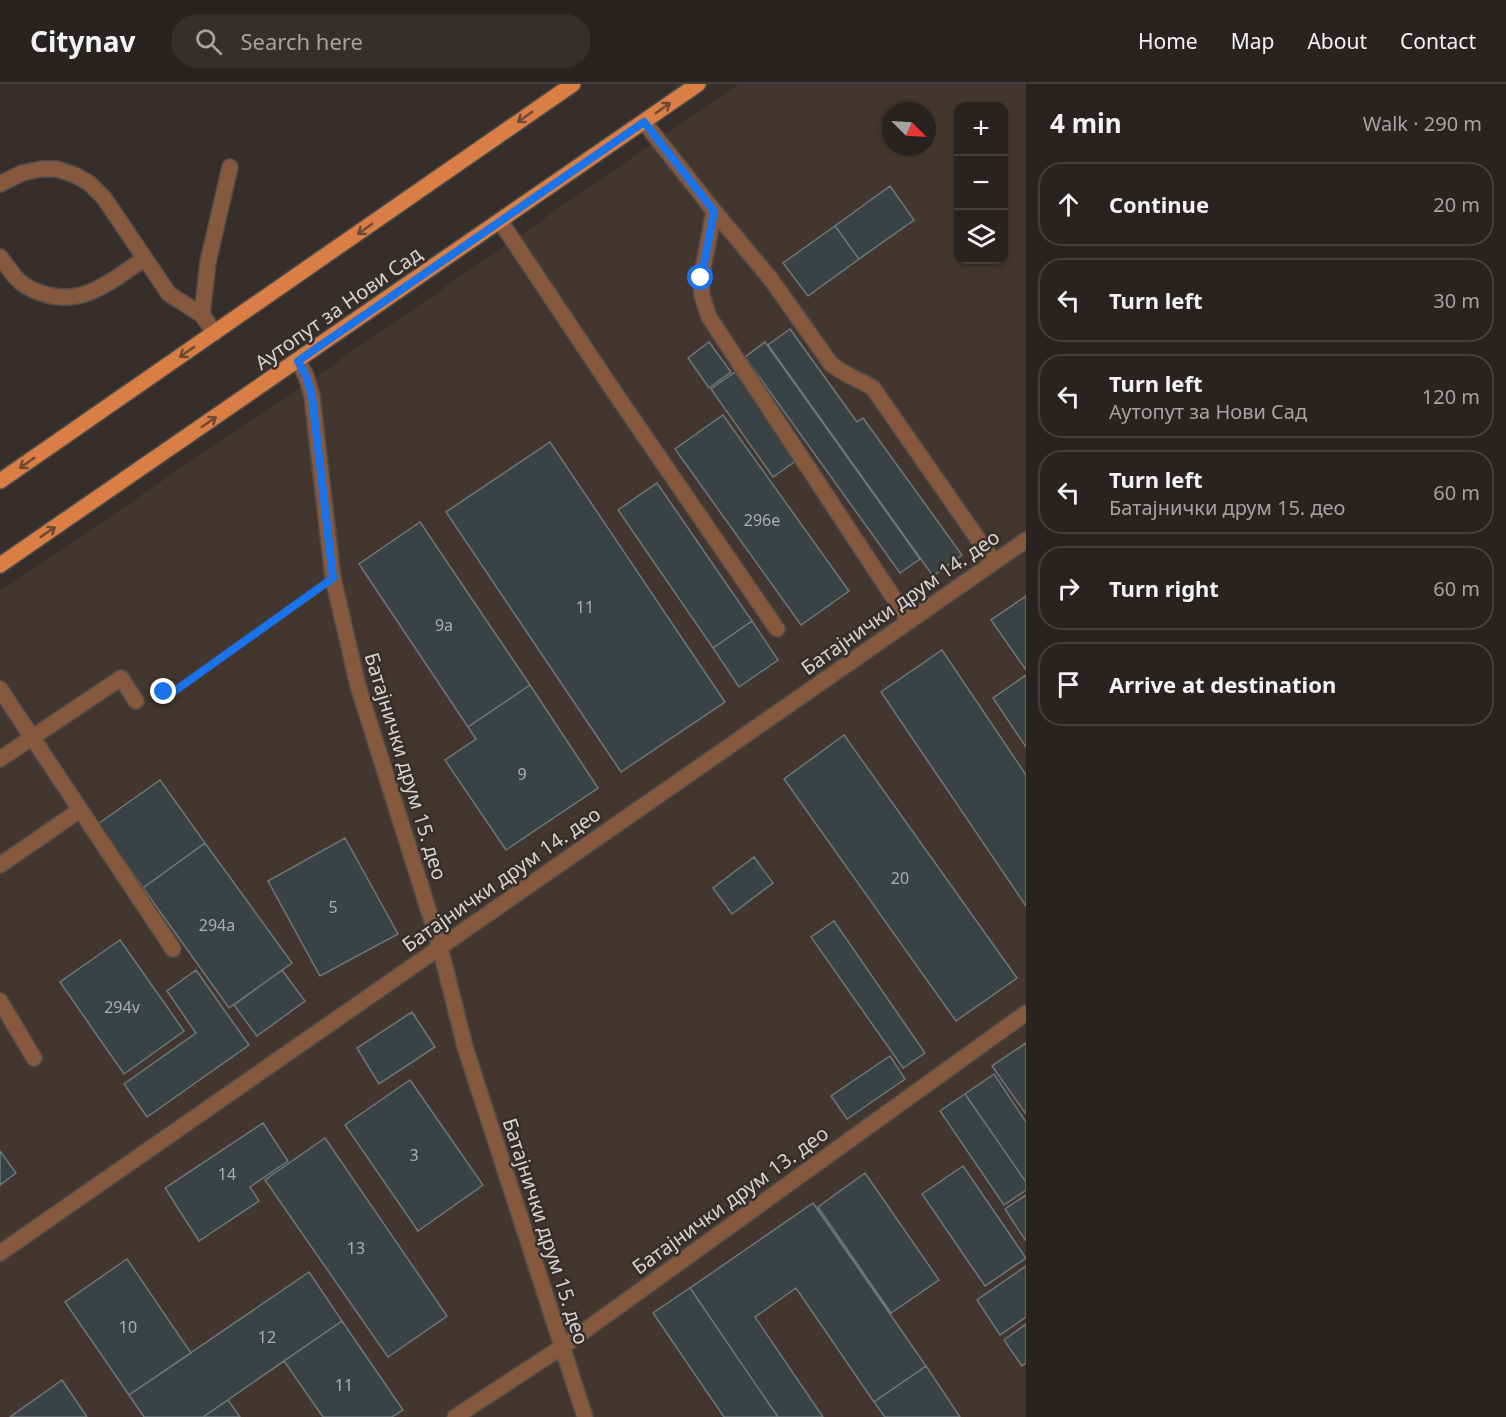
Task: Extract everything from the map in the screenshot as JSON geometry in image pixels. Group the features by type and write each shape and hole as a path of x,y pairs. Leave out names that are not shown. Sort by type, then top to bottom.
{"main road":[{"path":"0,481 573,84"},
{"name":"Аутопут за Нови Сад","path":"0,565 698,84"}],"street":[{"path":"644,122 770,278 831,364 841,372 873,388 994,562"},
{"path":"202,315 208,262 230,167"},
{"path":"0,184 22,173 57,169 89,183 104,198 169,294 202,315 215,333"},
{"path":"714,211 701,278 702,296 709,317 909,621"},
{"path":"500,221 777,629"},
{"path":"0,257 17,279 30,289 65,299 81,296 100,288 145,258"},
{"name":"Батајнички друм 15. део","path":"298,361 306,376 312,396 333,578 358,686 440,947 465,1047 585,1417"},
{"name":"Батајнички друм 14. део","path":"0,1253 1026,540"},
{"path":"0,759 121,678 136,701"},
{"path":"0,688 173,949"},
{"path":"0,865 80,810"},
{"path":"0,1001 34,1058"},
{"name":"Батајнички друм 13. део","path":"455,1417 562,1347 1026,1013"}],"path":[{"path":"136,701 154,689 169,695 333,578"}],"shaded area":[{"path":"738,84 1026,84 1026,1417 0,1417 0,591 311,380"}],"building":[{"path":"890,186 914,220 859,259 835,226"},
{"path":"835,226 859,259 808,296 783,263"},
{"path":"790,329 857,422 863,418 962,555 933,576 768,345"},
{"path":"709,342 731,372 709,388 688,358"},
{"path":"765,342 920,559 900,573 745,357"},
{"path":"735,372 797,460 773,477 711,389"},
{"path":"723,415 849,591 801,625 675,449"},
{"path":"550,442 725,702 621,772 446,512"},
{"path":"657,483 752,621 713,648 618,510"},
{"path":"420,522 530,685 468,727 359,564"},
{"path":"1026,596 1026,670 991,620"},
{"path":"752,621 778,660 739,687 713,648"},
{"path":"942,650 1026,775 1026,906 881,692"},
{"path":"1026,675 1026,747 993,698"},
{"path":"530,685 598,788 506,850 445,760 476,739 468,727"},
{"path":"844,735 1017,978 956,1021 784,779"},
{"path":"160,780 205,843 143,888 98,824"},
{"path":"345,838 398,934 320,976 268,881"},
{"path":"205,843 292,963 229,1008 143,888"},
{"path":"754,857 773,883 732,914 713,888"},
{"path":"834,921 925,1053 903,1068 811,937"},
{"path":"120,940 184,1031 124,1074 60,982"},
{"path":"196,970 249,1045 147,1117 124,1084 196,1033 167,991"},
{"path":"282,970 305,1001 257,1036 234,1005"},
{"path":"412,1012 435,1047 379,1084 357,1048"},
{"path":"1026,1043 1026,1114 992,1066"},
{"path":"890,1056 905,1079 847,1119 831,1096"},
{"path":"994,1074 1026,1122 1026,1182 965,1094"},
{"path":"410,1080 483,1185 418,1231 345,1125"},
{"path":"965,1094 1026,1182 1026,1190 1004,1205 940,1111"},
{"path":"263,1123 288,1161 250,1187 259,1201 199,1241 165,1188"},
{"path":"325,1138 447,1316 388,1357 265,1180"},
{"path":"0,1151 16,1173 0,1185"},
{"path":"963,1166 1026,1258 985,1286 922,1194"},
{"path":"865,1173 939,1280 891,1313 818,1207"},
{"path":"1026,1195 1026,1241 1005,1209"},
{"path":"813,1203 926,1366 874,1402 796,1288 755,1317 823,1417 778,1417 690,1288"},
{"path":"127,1259 191,1353 129,1395 65,1302"},
{"path":"1026,1266 1026,1317 1000,1335 977,1300"},
{"path":"309,1272 342,1321 203,1417 144,1417 129,1395"},
{"path":"690,1288 778,1417 724,1417 653,1313"},
{"path":"342,1321 403,1410 392,1417 323,1417 284,1361"},
{"path":"1026,1324 1026,1363 1022,1366 1004,1340"},
{"path":"926,1366 960,1417 885,1417 874,1402"},
{"path":"62,1380 87,1417 10,1417"},
{"path":"228,1400 240,1417 203,1417"}],"route":[{"path":"164,692 169,695 333,578 312,396 306,376 298,361 644,122 714,211 701,278"}]}
